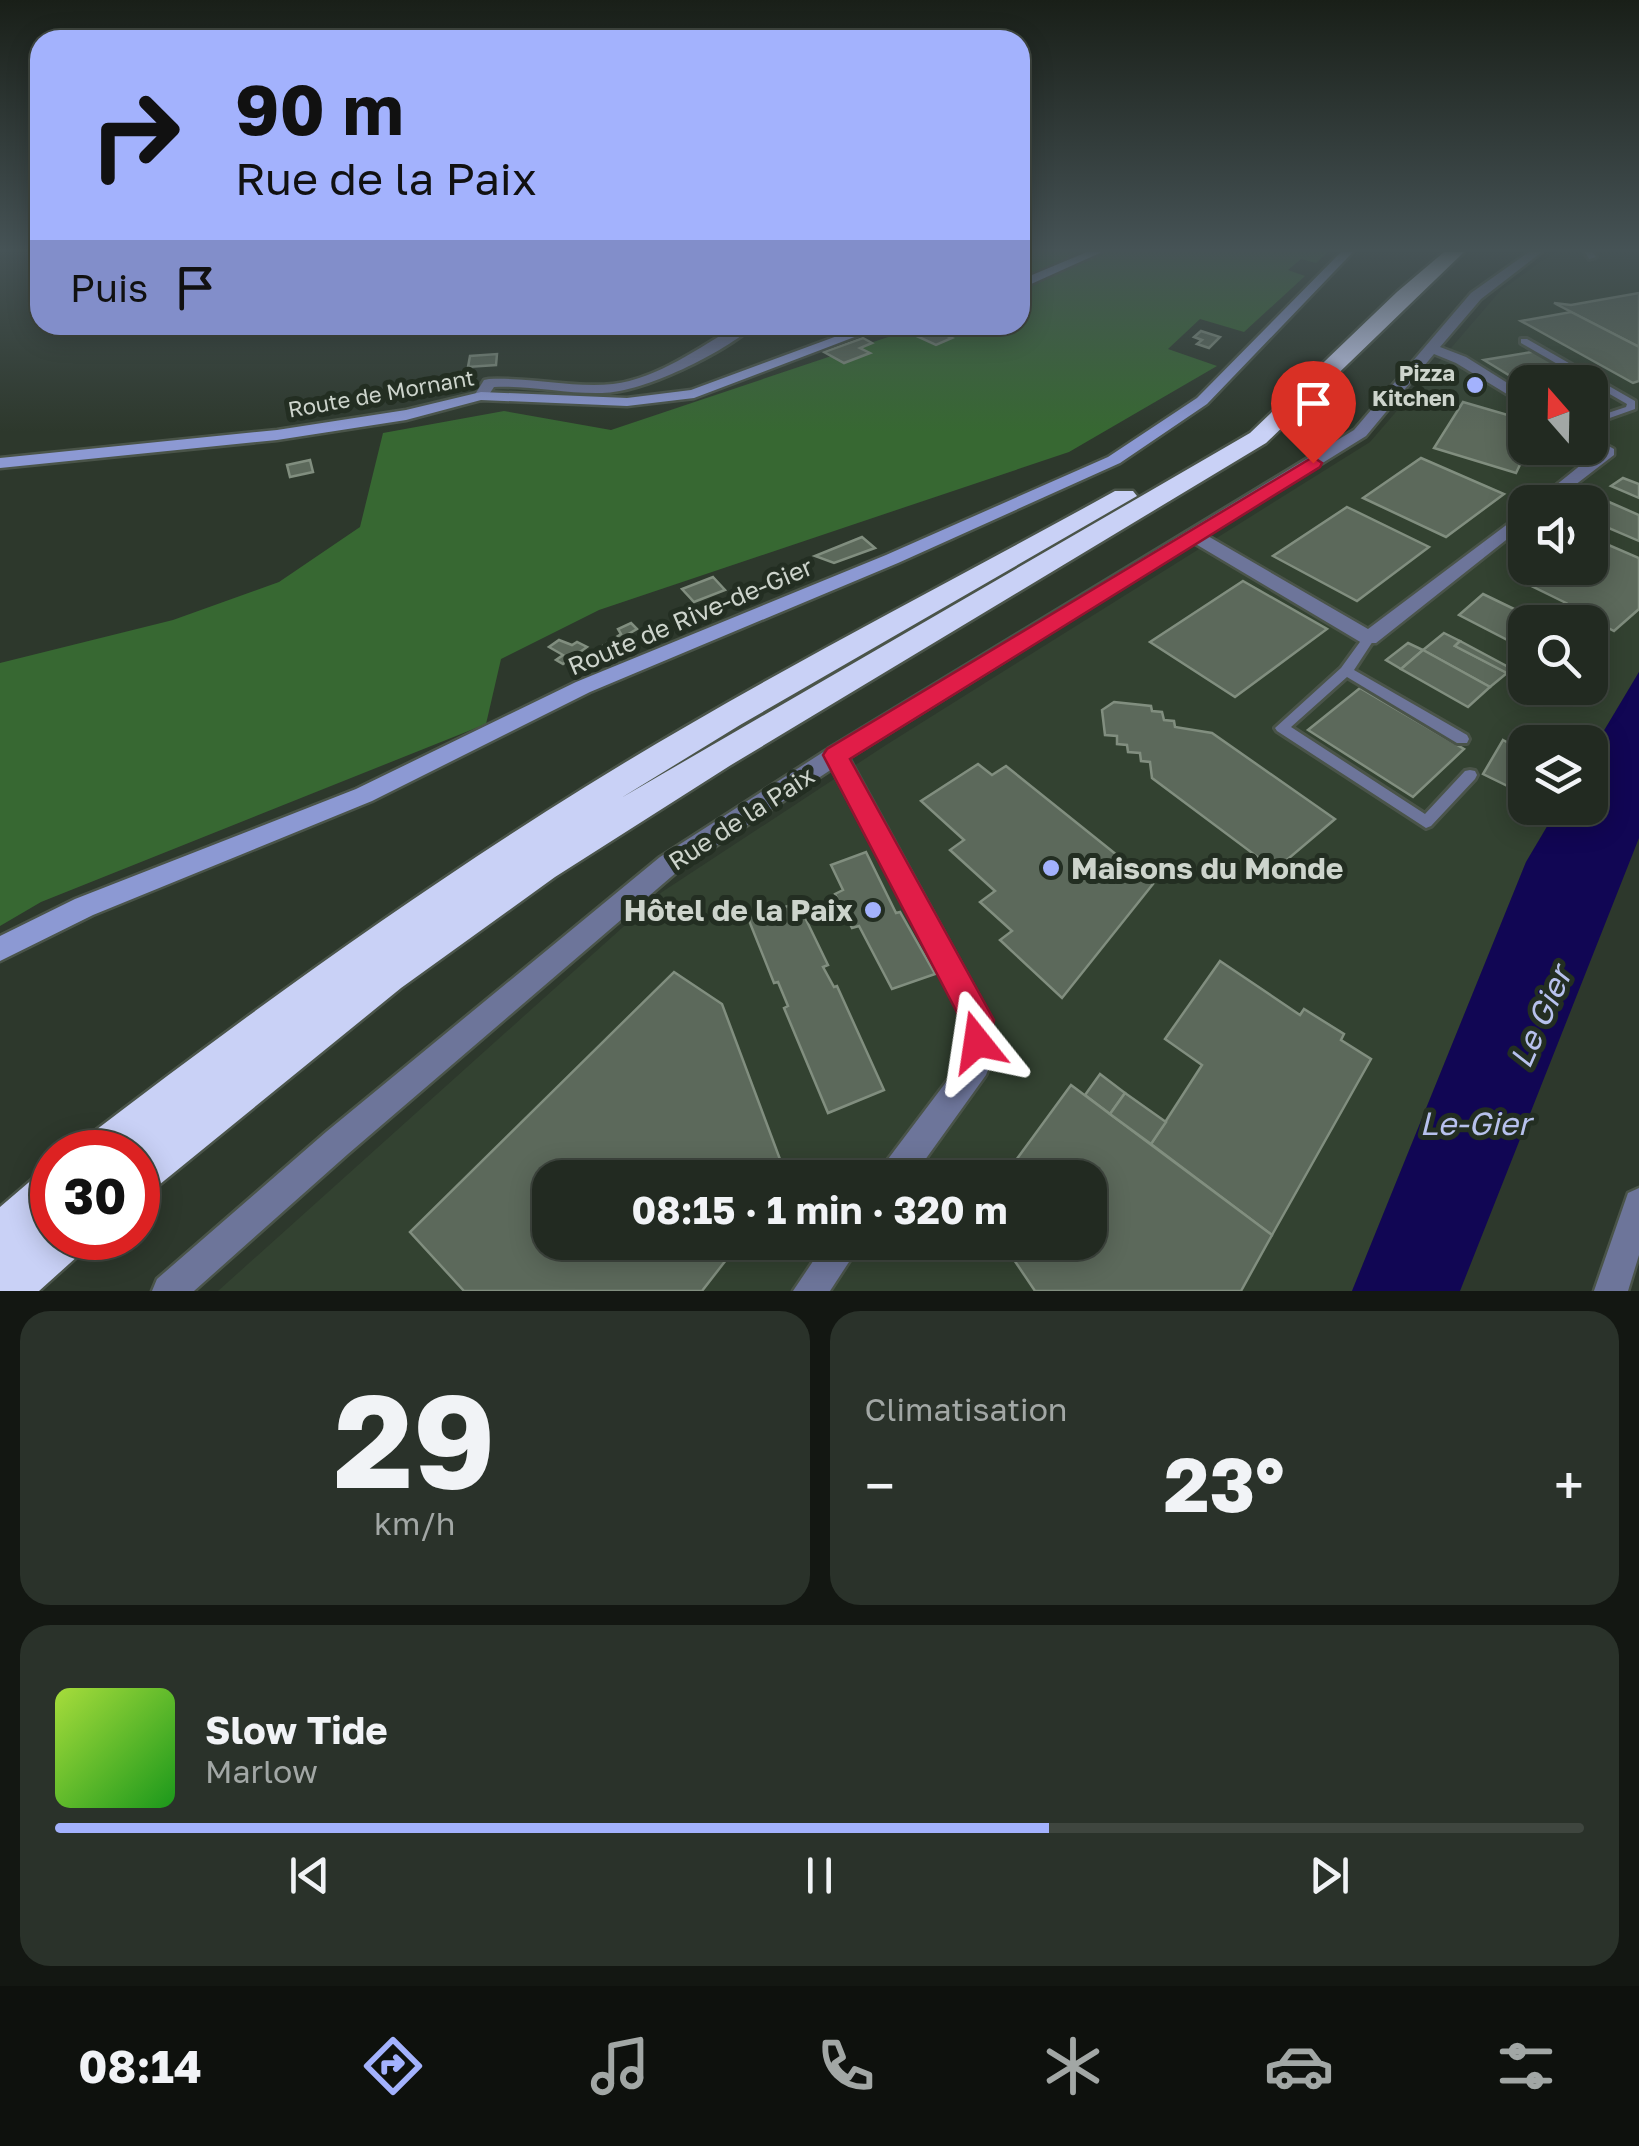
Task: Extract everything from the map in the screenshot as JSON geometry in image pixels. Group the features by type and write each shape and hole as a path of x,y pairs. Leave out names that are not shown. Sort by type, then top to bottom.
{"highway":[{"path":"133,1130 304,998 600,795 713,726 1232,431 1294,381 1361,312"},
{"path":"160,1155 329,1018 538,868 711,758 1258,438 1290,413 1387,312"},
{"path":"0,1238 30,1213"},
{"path":"1,1291 37,1260"}],"main road":[{"name":"Route de Rive-de-Gier","path":"0,949 84,907 364,795 583,687 892,559 1114,460 1202,401 1288,312"},
{"name":"Route de Mornant","path":"0,463 277,434 406,416 481,396 626,402 694,394 852,335"}],"street":[{"name":"Rue de la Paix","path":"169,1291 669,864 836,755 1360,433 1462,312"},
{"path":"481,396 490,384 516,380 614,388 678,363 730,335"},
{"path":"1430,348 1461,360 1508,390"},
{"path":"1565,485 1591,465"},
{"path":"1196,536 1369,638 1508,529"},
{"path":"836,755 978,1020 976,1065 906,1160"},
{"path":"1611,1291 1639,1204"},
{"path":"810,1291 833,1260"}],"lane":[{"path":"1524,341 1566,365"},
{"path":"1608,389 1632,403 1630,409 1608,417"},
{"path":"1369,638 1346,671 1282,728 1426,822 1470,775"},
{"path":"1346,671 1462,739"}],"shaded area":[{"path":"1482,312 1639,312 1639,672 1607,725 1508,725 1508,825 1548,825 1526,862 1352,1291 218,1291 662,892 886,745 1370,442"}],"green space":[{"path":"1030,312 1266,312 1244,332 1200,319 1168,349 1217,366 1069,452 599,610 501,659 486,724 41,902 0,926 0,663 173,620 279,582 360,527 383,433 504,411 611,430 894,335 1030,335"}],"water":[{"name":"Le-Gier","path":"1639,672 1639,838 1460,1291 1352,1291 1526,862 1548,825 1608,825 1607,725"}],"building":[{"path":"1571,312 1639,347 1639,381 1633,383 1608,369 1608,365 1600,365 1521,321"},
{"path":"1572,312 1639,312 1639,347"},
{"path":"1201,331 1220,337 1209,348 1197,344 1202,340 1194,337"},
{"path":"914,335 952,338 936,345"},
{"path":"863,338 872,343 860,348 870,353 844,363 824,352"},
{"path":"1538,351 1563,365 1508,365 1508,375 1484,360"},
{"path":"497,354 496,365 468,367 470,356"},
{"path":"1463,402 1508,415 1508,465 1520,465 1516,473 1434,448"},
{"path":"1421,458 1504,494 1446,537 1363,498"},
{"path":"310,460 313,472 290,477 287,465"},
{"path":"1623,478 1639,484 1639,498 1611,486"},
{"path":"1608,503 1639,515 1639,541 1608,528"},
{"path":"1347,507 1429,547 1357,601 1273,556"},
{"path":"862,537 875,548 834,563 815,556"},
{"path":"1608,545 1639,558 1639,609 1614,631 1608,628 1608,605 1564,605 1566,603 1529,585 1608,585"},
{"path":"713,577 725,590 694,602 682,589"},
{"path":"1243,581 1327,629 1235,697 1150,642"},
{"path":"1483,594 1508,606 1508,640 1459,615"},
{"path":"631,623 637,629 625,636 637,648 606,660 598,649 621,634 618,629"},
{"path":"1444,633 1460,641 1455,646 1507,673 1490,687 1423,650"},
{"path":"559,640 587,647 563,664 556,660 563,655 549,647"},
{"path":"1460,641 1508,667 1508,672 1507,673 1455,646"},
{"path":"1408,643 1423,650 1401,669 1386,660"},
{"path":"1423,650 1490,687 1468,707 1401,669"},
{"path":"1360,688 1464,749 1413,797 1308,730"},
{"path":"1114,702 1151,706 1152,711 1162,712 1164,720 1174,721 1175,727 1212,733 1335,819 1275,870 1152,778 1150,762 1141,761 1140,753 1128,752 1127,745 1117,744 1117,736 1105,735 1102,710"},
{"path":"1503,740 1508,743 1508,786 1483,774"},
{"name":"Maisons du Monde","path":"978,764 992,775 1006,766 1153,884 1062,998 1000,940 1012,931 980,902 995,891 950,850 964,840 921,801"},
{"path":"866,852 896,913 900,912 935,974 892,989 859,926 852,928 835,894 843,890 831,865"},
{"path":"798,903 828,965 823,967 834,987 837,986 884,1090 828,1113 784,1008 788,1006 778,982 774,983 748,918"},
{"path":"1220,961 1300,1015 1304,1009 1344,1034 1341,1040 1371,1059 1272,1235 1151,1144 1202,1065 1165,1039"},
{"path":"674,972 722,1004 780,1160 532,1160 532,1260 726,1260 702,1291 464,1291 410,1232"},
{"path":"1100,1074 1125,1093 1110,1114 1085,1095"},
{"path":"1071,1085 1272,1235 1241,1291 1035,1291 1014,1260 1107,1260 1107,1160 1016,1160"},
{"path":"1125,1093 1166,1122 1151,1144 1110,1114"}],"place":[{"name":"Pizza Kitchen","path":"1475,385"},
{"name":"Maisons du Monde","path":"1051,868"},
{"name":"Hôtel de la Paix","path":"873,910"}],"route":[{"path":"977,1042 978,1020 836,755 1313,463"}],"water label":[{"name":"Le Gier","path":"1540,1017"}]}
